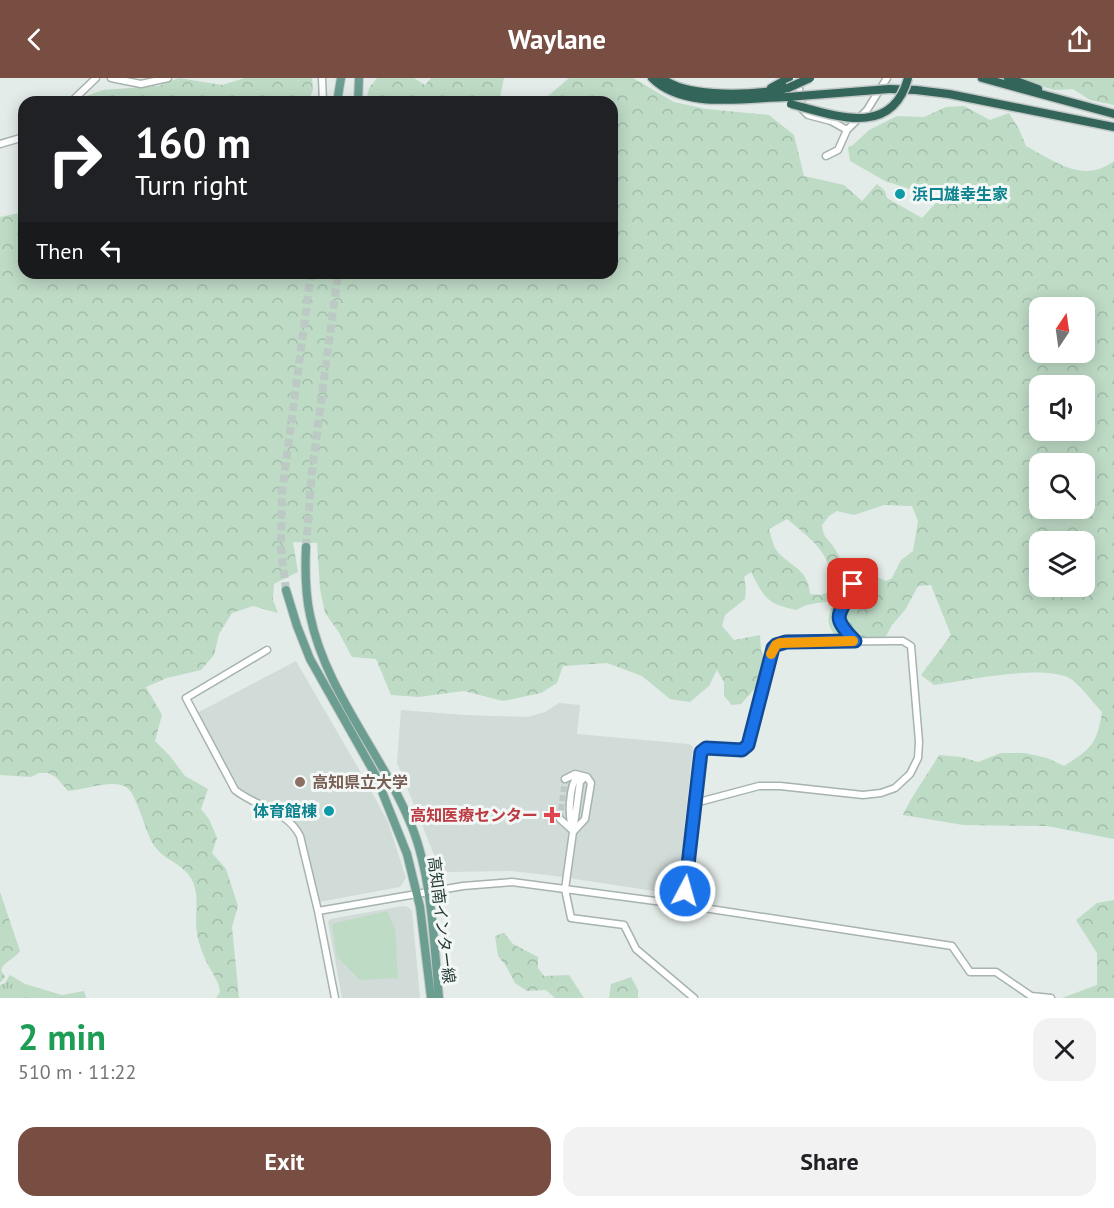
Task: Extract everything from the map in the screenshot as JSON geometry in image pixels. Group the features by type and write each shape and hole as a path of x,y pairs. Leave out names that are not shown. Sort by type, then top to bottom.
{"highway":[{"path":"652,78 666,90 681,96 699,99 735,99 788,90 810,78"},
{"path":"662,78 677,88 692,92 889,89 940,93 1114,127"},
{"path":"788,90 841,118 866,118 891,107 902,93 908,78"},
{"path":"982,78 1114,112"},
{"path":"1008,78 1035,91"}],"main road":[{"path":"338,96 341,78"},
{"path":"358,96 359,78"},
{"name":"高知南インター線","path":"306,547 305,583 309,613 319,646 339,691 386,771 420,849 439,998"},
{"name":"高知南インター線","path":"286,590 310,659 375,774 407,854 417,894 431,998"}],"street":[{"path":"77,96 96,78"},
{"path":"111,78 141,84 168,78"},
{"path":"322,78 323,96"},
{"path":"795,78 802,109 808,115 831,121 847,130"},
{"path":"825,156 838,150 847,130 867,110 887,78"},
{"path":"0,144 18,139"},
{"path":"852,577 853,584 849,596 838,616 842,628 855,641"},
{"path":"678,904 684,898 700,754 703,749 742,750 748,745 773,648 786,642 855,641 903,641 911,646 919,742 918,758 910,774 900,784 881,794 864,795 759,786 695,802"},
{"path":"267,650 186,698 235,790 244,797 286,818 295,826 300,836 335,998"},
{"path":"565,778 570,775 581,776 591,783 584,821 574,831"},
{"path":"581,776 574,781 569,816 574,831 565,889 571,918 624,925 636,949 694,998"},
{"path":"560,819 574,831"},
{"path":"318,911 483,883 512,882 678,904 952,946 970,972 996,972 1031,996 1051,998"}],"shaded area":[{"name":"高知県立大学","path":"296,661 388,822 406,878 400,887 319,902 304,836 298,826 286,814 260,802 235,785 197,713"},
{"name":"高知医療センター","path":"559,703 580,705 577,734 689,744 693,747 678,889 674,894 548,875 511,871 448,872 439,867 397,763 401,710 528,717 545,712"},
{"path":"403,906 412,911 420,998 342,998 328,922 330,919"}],"green space":[{"path":"179,78 222,85 245,78 312,78 313,89 311,96 86,96 103,90 158,86"},
{"path":"377,78 414,78 425,85 431,78 504,78 500,96 367,96 369,88"},
{"path":"569,78 633,78 674,102 706,109 769,115 794,135 804,176 844,185 862,201 877,184 885,191 887,198 922,218 935,204 939,192 912,184 910,189 885,181 850,161 848,147 869,130 897,116 924,117 946,107 964,106 990,120 1009,113 1026,146 1059,164 1080,171 1091,171 1103,168 1114,161 1114,839 1047,826 963,825 903,815 939,755 961,757 978,762 1001,753 1025,753 1047,758 1064,766 1091,745 1098,732 1102,712 1073,681 1057,674 1023,673 934,685 921,675 951,635 931,585 918,586 905,610 892,625 885,638 860,637 851,631 842,619 844,609 853,598 857,578 869,568 879,578 886,581 892,578 901,560 913,551 918,521 912,506 884,505 854,515 837,511 829,516 822,525 825,536 837,552 848,579 849,588 836,611 836,618 846,638 836,638 829,624 829,615 837,588 832,582 827,562 820,550 810,538 787,519 769,529 775,548 801,572 809,585 810,594 832,595 830,601 809,604 797,610 768,599 751,572 744,577 745,599 725,615 722,626 734,640 760,635 761,651 765,659 760,683 741,704 732,705 724,696 724,682 717,670 709,686 690,702 670,699 642,676 607,663 563,666 557,683 541,693 503,701 464,691 418,697 391,695 376,659 352,657 325,613 320,589 317,543 293,542 298,572 274,584 273,600 278,613 253,606 232,613 219,634 214,655 201,670 167,678 146,687 162,715 155,741 185,776 208,789 201,809 209,819 217,838 212,853 226,869 238,906 232,927 239,998 216,998 220,992 218,984 204,956 196,927 196,895 193,882 181,867 156,848 148,834 138,806 126,787 114,784 68,791 56,777 48,773 39,773 31,777 0,775 0,217 18,213 18,279 618,279 618,96 548,96"},
{"path":"1019,78 1114,78 1114,105 1090,100 1073,89 1054,90"},
{"path":"0,892 20,951 2,967 1,970 5,977 0,983"},
{"path":"1114,900 1114,998 1062,998 1097,985 1097,953 1076,920 1097,903"},
{"path":"387,911 395,929 398,978 360,980 337,957 332,924"},
{"path":"504,933 513,944 538,957 538,968 544,976 569,975 584,998 555,998 546,990 527,991 515,983 498,956 495,936"},
{"path":"10,975 25,984 62,995 84,991 86,998 0,998 0,985 5,983"},
{"path":"631,977 638,990 638,998 609,998 611,984"}],"tunnel":[{"path":"286,590 281,548 282,493 310,279"},
{"path":"306,547 312,471 337,279"},
{"path":"560,819 565,779"}],"slow traffic":[{"path":"771,654 773,648 780,643 853,641"}],"place":[{"name":"浜口雄幸生家","path":"900,194"},
{"name":"高知県立大学","path":"300,782"},
{"name":"体育館棟","path":"329,811"},
{"name":"高知医療センター","path":"552,815"}],"route":[{"path":"685,891 701,752 706,748 738,751 746,748 773,648 776,645 786,642 855,641 842,628 838,616 853,584"}]}
